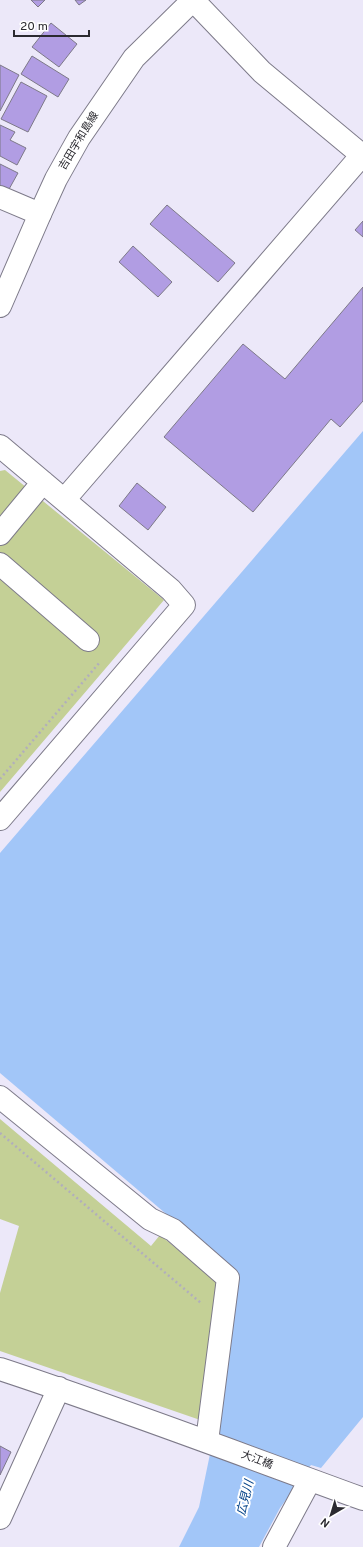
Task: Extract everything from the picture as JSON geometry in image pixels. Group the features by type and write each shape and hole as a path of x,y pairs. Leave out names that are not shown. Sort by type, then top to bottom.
{"street":[{"path":"64,500 362,156 262,72 193,0"},
{"name":"吉田宇和島線","path":"0,306 56,179 79,138 134,58 193,0"},
{"path":"0,197 40,214"},
{"path":"0,446 171,590 184,605 0,819"},
{"path":"0,534 43,482"},
{"path":"0,564 88,640"},
{"path":"0,1097 150,1220 173,1230 228,1278 210,1442"},
{"name":"大江橋","path":"0,1369 210,1442 363,1499"},
{"path":"0,1518 58,1388"},
{"path":"274,1547 306,1479"}],"path":[{"path":"0,779 107,653 88,640"},
{"path":"0,1133 203,1305"}],"green space":[{"path":"5,470 164,600 0,792 0,471"},
{"path":"0,1119 151,1246 160,1235 221,1285 206,1422 0,1351 0,1293 19,1226 0,1219"}],"water":[{"name":"広見川","path":"363,431 363,1417 321,1468 311,1465 280,1508 259,1547 179,1547 199,1507 215,1430 237,1274 0,1073 0,853"}],"building":[{"path":"31,0 45,0 38,7"},
{"path":"75,0 86,0 79,5"},
{"path":"51,23 77,44 59,67 32,47"},
{"path":"32,56 69,79 58,97 21,74"},
{"path":"0,65 19,75 0,111"},
{"path":"21,82 47,96 28,132 1,119"},
{"path":"0,125 15,132 10,140 26,148 17,165 0,156"},
{"path":"0,164 18,173 8,191 0,187"},
{"path":"167,205 235,263 218,282 150,224"},
{"path":"363,221 363,237 355,230"},
{"path":"133,246 172,282 158,297 119,262"},
{"path":"363,287 363,401 340,427 331,419 253,512 164,437 243,344 285,379"},
{"path":"137,483 166,507 148,530 119,506"},
{"path":"0,1446 11,1452 0,1475"}]}
